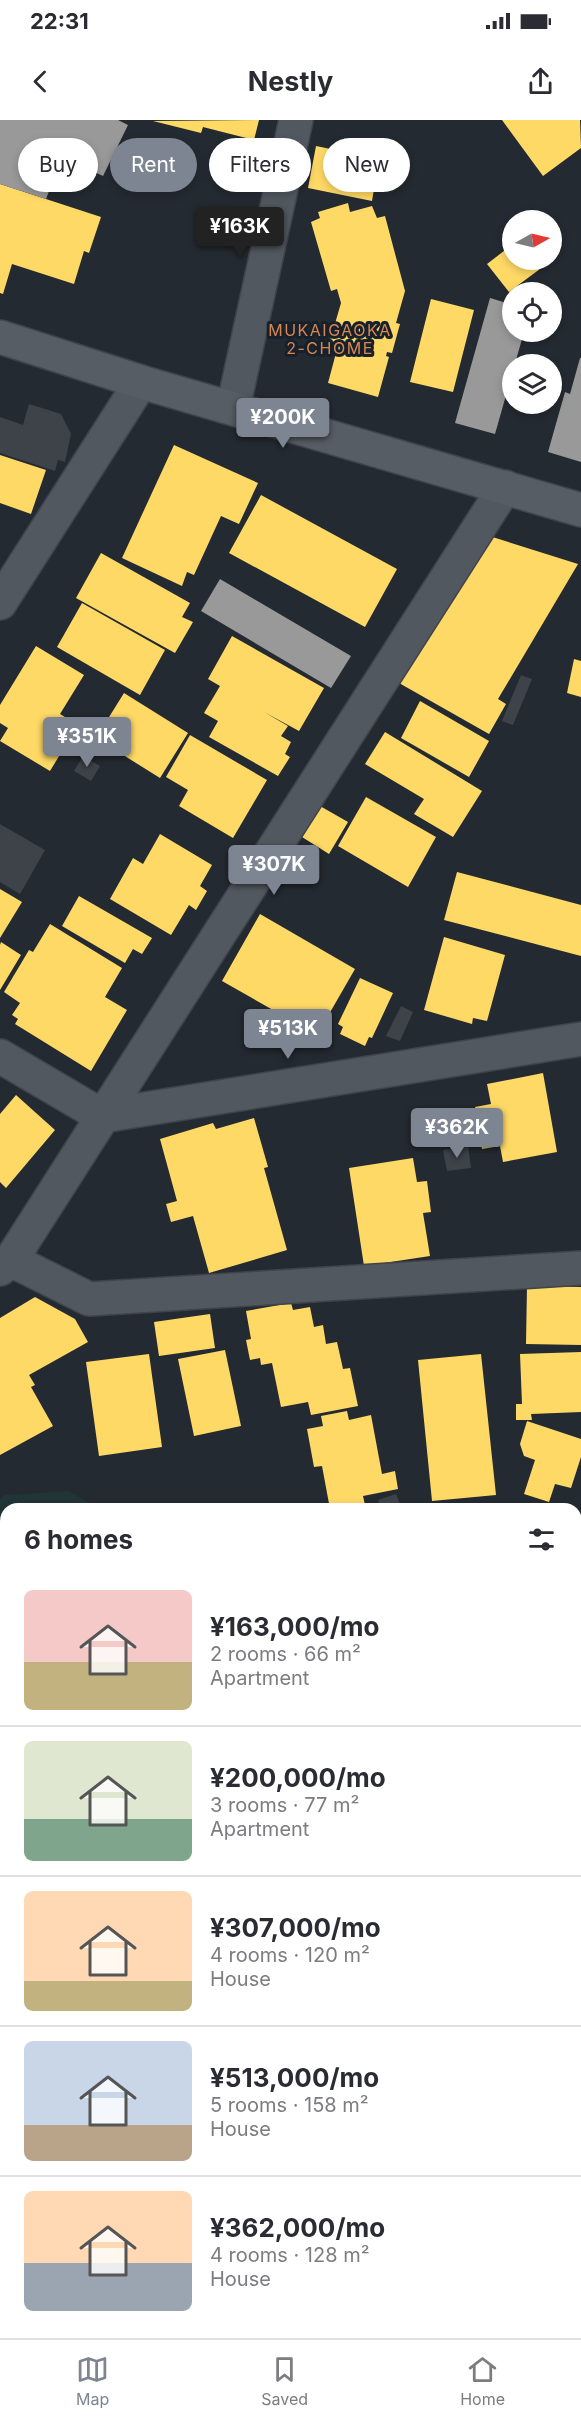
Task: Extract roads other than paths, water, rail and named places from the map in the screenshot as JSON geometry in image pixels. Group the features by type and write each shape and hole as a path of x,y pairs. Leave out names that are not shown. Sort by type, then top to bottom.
{"street":[{"path":"233,408 296,120"},
{"path":"0,337 141,382 581,510"},
{"path":"0,603 141,382"},
{"path":"505,487 6,1264 90,1299 581,1268"},
{"path":"0,1056 102,1116 581,1039"}],"district":[{"name":"MUKAIGAOKA 2-CHOME","path":"330,339"}]}
